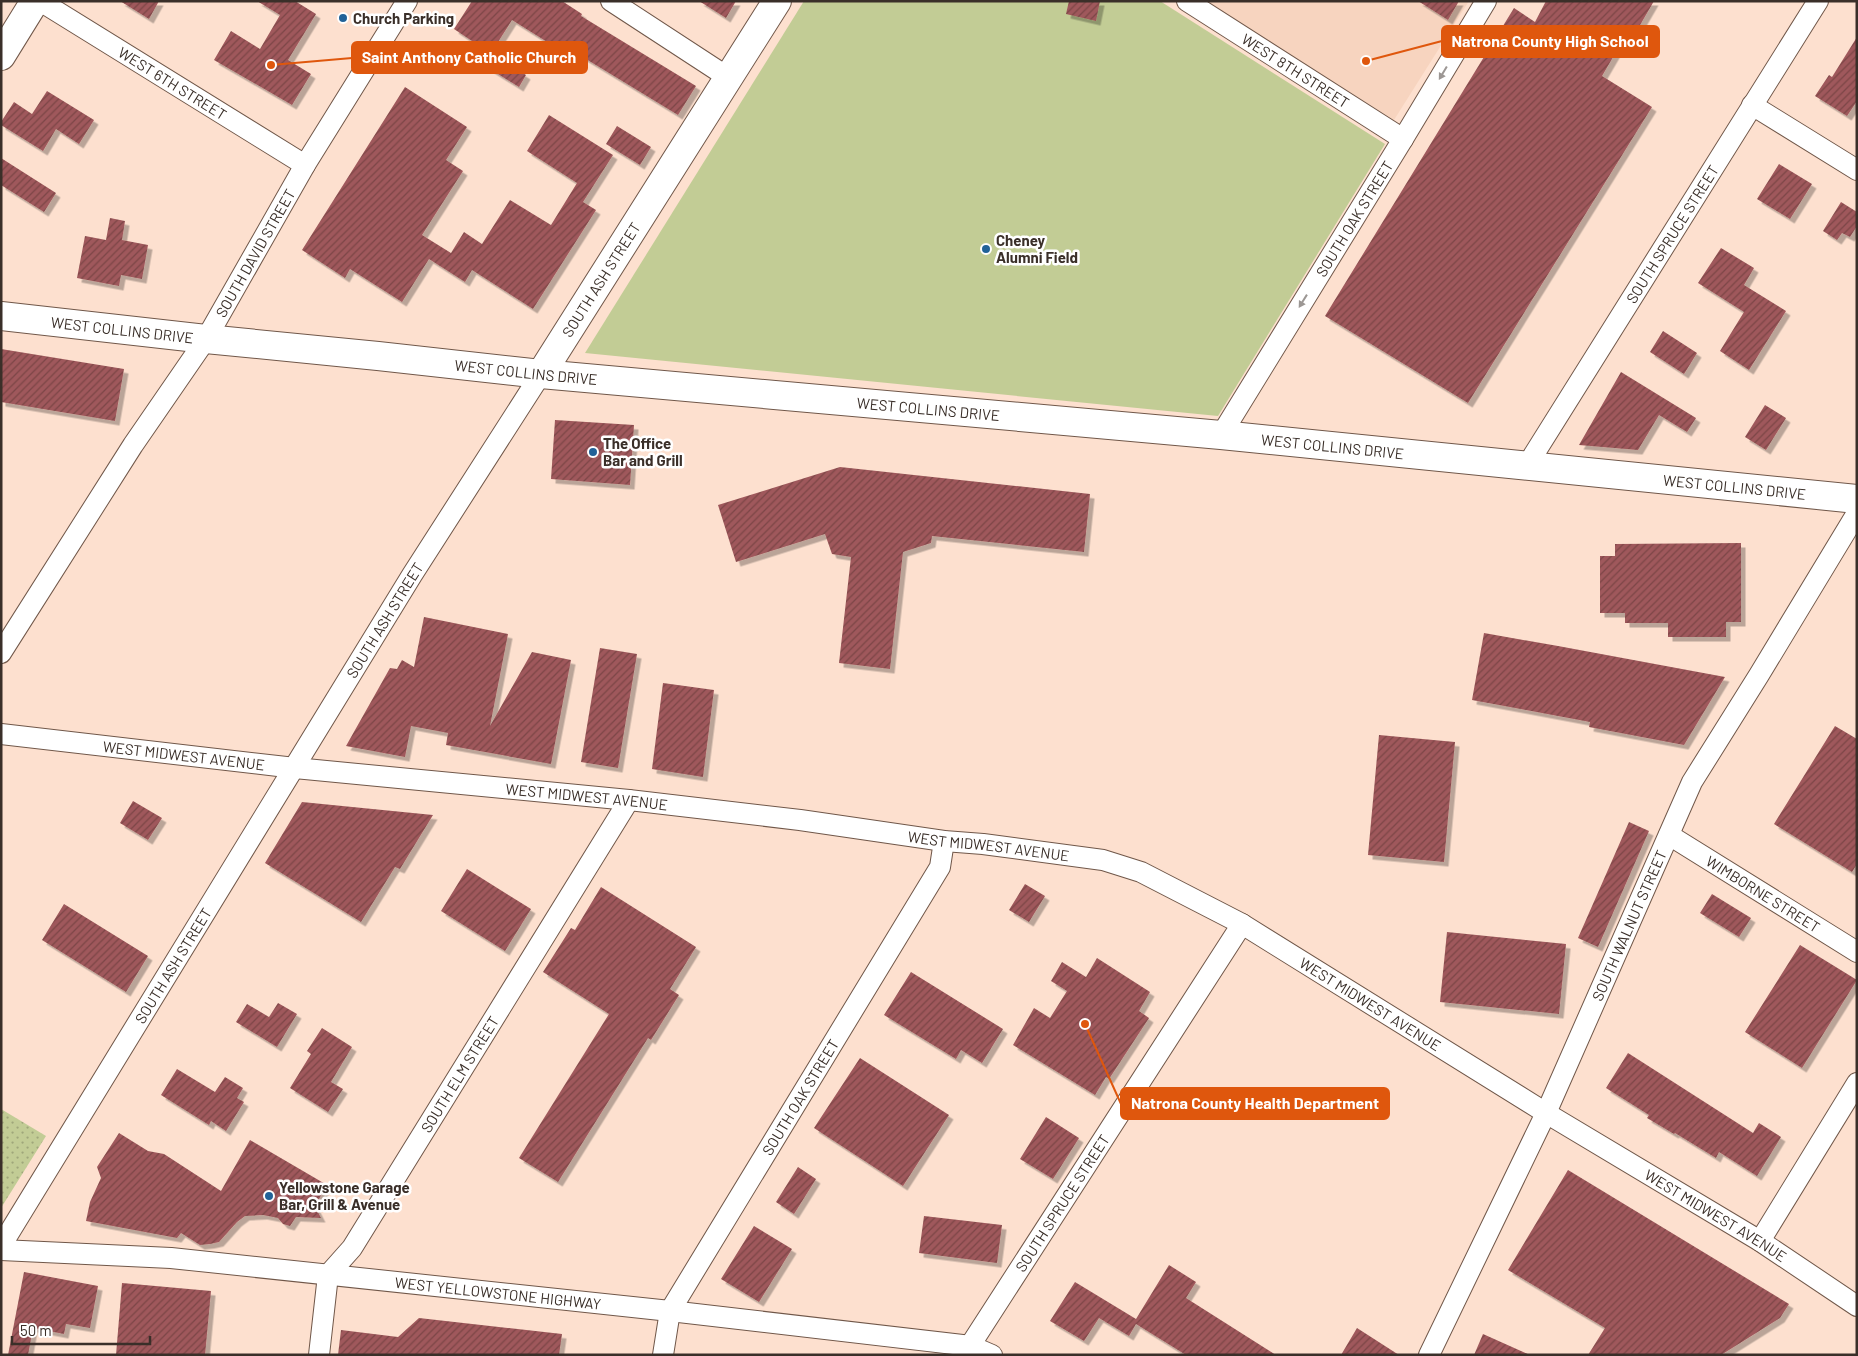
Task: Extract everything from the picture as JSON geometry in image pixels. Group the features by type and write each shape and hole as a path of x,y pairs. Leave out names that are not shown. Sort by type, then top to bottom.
{"main road":[{"path":"1,56 36,1"},
{"name":"SOUTH ASH STREET","path":"541,374 777,1"},
{"name":"WEST COLLINS DRIVE","path":"1,316 206,340 541,374 1221,435 1857,499"}],"street":[{"name":"WEST 6TH STREET","path":"40,1 305,165"},
{"name":"SOUTH DAVID STREET","path":"1,653 133,445 206,340 305,165 408,1"},
{"path":"611,1 729,78"},
{"name":"WEST 8TH STREET","path":"1187,1 1403,139"},
{"name":"SOUTH OAK STREET","path":"1221,435 1486,1"},
{"name":"SOUTH SPRUCE STREET","path":"1526,467 1818,1"},
{"path":"1752,106 1857,170"},
{"name":"SOUTH ASH STREET","path":"1,1248 412,575 541,374"},
{"name":"SOUTH WALNUT STREET","path":"1429,1355 1546,1113 1692,782 1857,513"},
{"name":"WEST MIDWEST AVENUE","path":"1,734 295,768 629,800 800,820 944,842 982,844 1103,860 1141,872 1242,924 1546,1113 1760,1241 1857,1306"},
{"name":"SOUTH ELM STREET","path":"328,1274 352,1248 629,800"},
{"name":"WIMBORNE STREET","path":"1669,835 1857,952"},
{"name":"SOUTH OAK STREET","path":"664,1355 670,1311 940,867 944,842"},
{"name":"SOUTH SPRUCE STREET","path":"968,1351 1242,924"},
{"path":"1760,1241 1857,1083"},
{"name":"WEST YELLOWSTONE HIGHWAY","path":"1,1248 171,1258 328,1274 670,1311 992,1355"},
{"path":"319,1355 328,1274"}],"shaded area":[{"path":"1205,1 1469,1 1394,120"}],"green space":[{"name":"Cheney Alumni Field","path":"804,1 1160,1 1385,144 1218,416 585,353"},
{"path":"1,1109 46,1136 1,1208"}],"building":[{"path":"120,1 159,1 149,19"},
{"path":"257,1 295,1 316,14 288,60 311,74 292,105 214,60 231,31 260,49 280,15"},
{"path":"472,1 562,1 582,14 581,16 696,86 678,115 563,45 560,50 512,20 491,53 526,75 519,87 477,61 484,49 454,29"},
{"path":"699,1 736,1 726,18"},
{"path":"1069,1 1100,1 1096,21 1066,14"},
{"path":"1418,1 1459,1 1448,20"},
{"path":"1546,1 1654,1 1629,44 1623,40 1602,76 1652,107 1468,403 1325,316 1514,8 1535,22"},
{"path":"1857,37 1857,101 1847,116 1815,96 1829,75 1832,77"},
{"path":"405,87 467,127 446,160 463,171 422,235 451,253 464,232 482,244 510,200 551,225 577,183 527,151 549,115 613,155 583,202 596,210 533,309 472,270 465,282 429,259 402,302 350,269 345,278 302,250"},
{"path":"47,91 94,120 79,144 56,129 43,151 1,125 14,102 32,114"},
{"path":"617,126 651,147 640,165 606,144"},
{"path":"1,158 56,193 44,212 1,185"},
{"path":"1779,164 1812,184 1790,219 1757,199"},
{"path":"1841,202 1857,212 1857,226 1850,237 1842,233 1837,240 1823,231"},
{"path":"110,218 125,221 122,240 148,245 142,279 121,275 119,286 77,278 85,236 106,240"},
{"path":"1721,248 1754,268 1744,285 1786,311 1749,370 1720,351 1744,312 1698,283"},
{"path":"1663,331 1697,353 1684,374 1650,352"},
{"path":"1,349 124,369 115,421 1,402"},
{"path":"1621,372 1696,418 1687,432 1659,415 1638,450 1579,445"},
{"path":"1765,405 1786,418 1766,450 1745,437"},
{"name":"The Office Bar and Grill","path":"555,420 634,425 630,485 551,479"},
{"path":"840,467 1090,494 1084,552 932,536 931,543 903,552 890,669 839,663 851,557 832,554 825,534 736,562 718,505"},
{"path":"1741,543 1741,622 1726,622 1726,637 1668,637 1668,623 1625,623 1625,613 1600,613 1600,556 1615,556 1615,544"},
{"path":"424,617 508,634 490,726 532,652 571,660 551,764 446,745 448,733 411,726 405,757 346,746 390,668 397,669 402,660 414,667"},
{"path":"1484,633 1725,677 1684,745 1589,727 1590,722 1472,700"},
{"path":"600,648 637,654 618,768 581,762"},
{"path":"663,683 714,690 703,777 652,769"},
{"path":"1835,726 1857,739 1857,864 1852,872 1774,824"},
{"path":"1379,735 1455,742 1444,862 1368,855"},
{"path":"133,801 162,818 148,840 120,823"},
{"path":"302,802 433,815 400,869 395,867 361,922 265,863"},
{"path":"1629,822 1649,831 1598,947 1578,938"},
{"path":"467,869 531,909 505,951 441,911"},
{"path":"1025,884 1045,896 1029,922 1009,910"},
{"path":"601,887 696,947 670,989 679,995 651,1040 648,1038 558,1182 519,1158 609,1014 543,972 571,928 575,930"},
{"path":"1712,894 1751,918 1739,937 1700,913"},
{"path":"64,904 148,956 126,992 42,940"},
{"path":"1447,932 1566,944 1559,1014 1440,1002"},
{"path":"1800,945 1857,980 1802,1068 1745,1032"},
{"path":"1097,958 1150,992 1139,1011 1149,1018 1109,1079 1106,1077 1095,1095 1013,1045 1034,1008 1050,1018 1067,991 1051,981 1062,962 1086,977"},
{"path":"911,972 1003,1029 982,1063 961,1050 956,1059 884,1015"},
{"path":"278,1003 297,1014 277,1047 236,1022 247,1004 269,1017"},
{"path":"322,1028 352,1047 331,1082 343,1089 328,1112 290,1088 311,1054 307,1051"},
{"path":"1628,1053 1753,1133 1759,1123 1781,1137 1757,1176 1719,1152 1716,1158 1674,1134 1647,1118 1649,1115 1606,1088"},
{"path":"860,1058 949,1115 903,1186 814,1128"},
{"path":"177,1069 215,1092 225,1077 243,1088 237,1098 244,1102 226,1131 211,1121 209,1125 161,1095"},
{"path":"1046,1117 1079,1138 1053,1179 1020,1159"},
{"path":"119,1133 148,1151 164,1154 221,1191 250,1140 327,1185 315,1206 321,1218 296,1217 290,1226 283,1224 278,1218 263,1215 245,1216 219,1242 200,1245 181,1233 177,1238 86,1221 90,1202 101,1178 97,1167"},
{"path":"798,1167 816,1179 794,1214 776,1202"},
{"path":"1568,1170 1789,1304 1780,1318 1721,1355 1588,1355 1605,1328 1508,1270"},
{"path":"924,1216 1002,1225 997,1263 919,1253"},
{"path":"754,1226 792,1249 759,1302 721,1279"},
{"path":"1169,1265 1196,1282 1186,1298 1276,1355 1186,1355 1136,1324 1129,1336 1099,1318 1084,1341 1050,1321 1075,1282 1136,1319"},
{"path":"24,1272 98,1286 90,1328 66,1324 64,1334 33,1328 28,1355 8,1355"},
{"path":"122,1283 211,1291 205,1355 116,1355"},
{"path":"419,1318 562,1334 559,1355 338,1355 341,1330 398,1337"},
{"path":"1357,1328 1399,1355 1341,1355"},
{"path":"1483,1334 1530,1355 1474,1355"}],"place":[{"name":"Church Parking","path":"343,18"},
{"name":"Natrona County High School","path":"1366,61"},
{"name":"Saint Anthony Catholic Church","path":"271,65"},
{"name":"Cheney Alumni Field","path":"986,249"},
{"name":"The Office Bar and Grill","path":"593,452"},
{"name":"Natrona County Health Department","path":"1085,1024"},
{"name":"Yellowstone Garage Bar, Grill & Avenue","path":"269,1196"}]}
